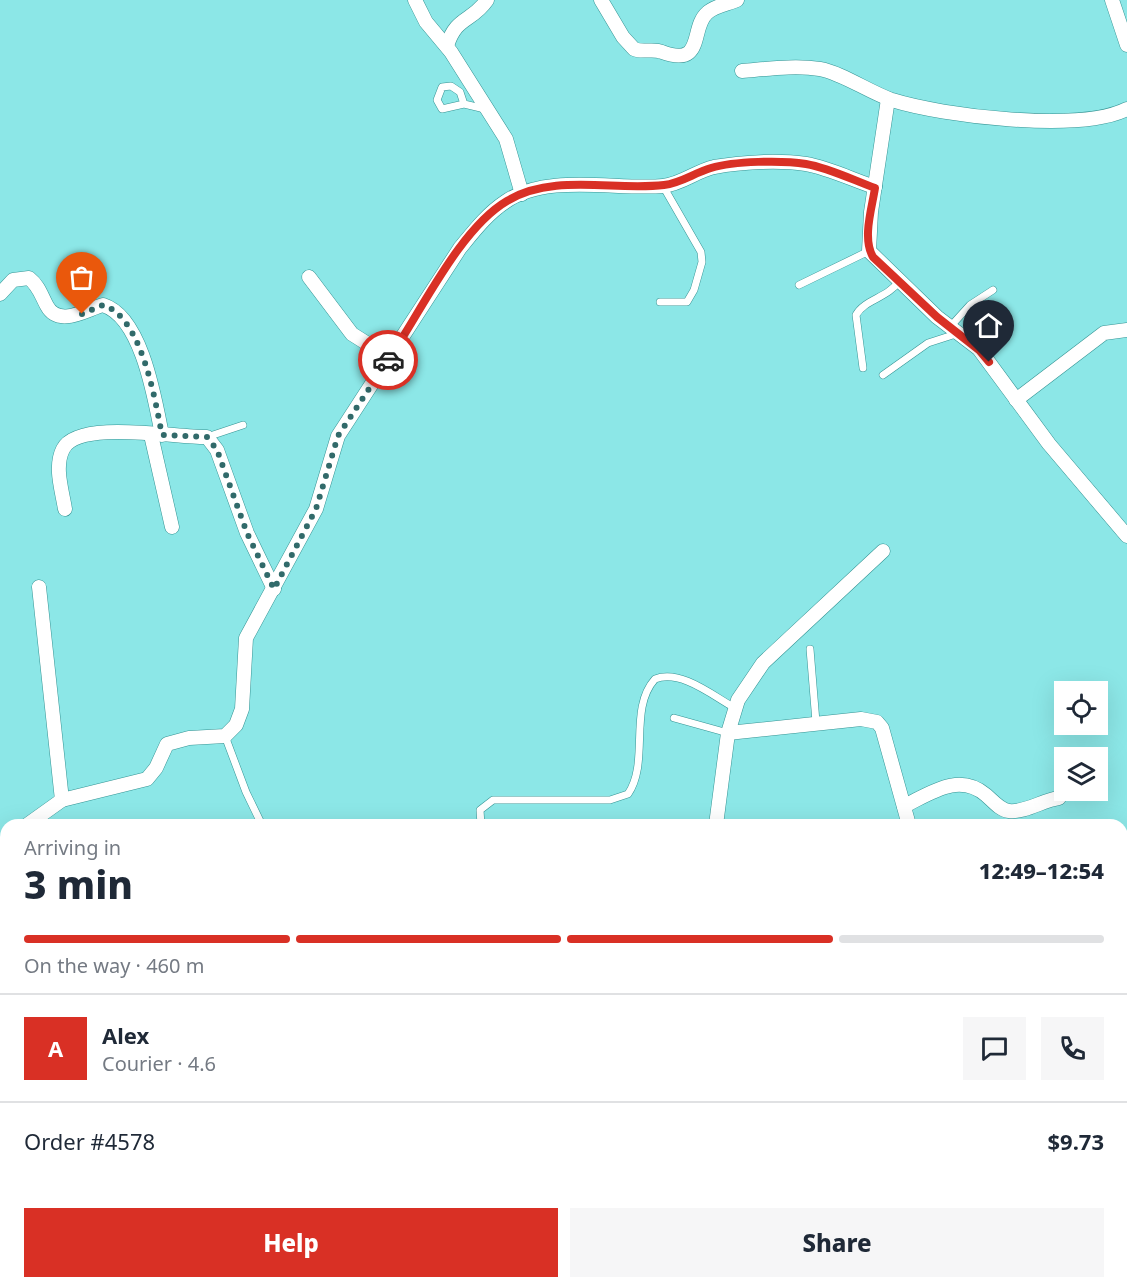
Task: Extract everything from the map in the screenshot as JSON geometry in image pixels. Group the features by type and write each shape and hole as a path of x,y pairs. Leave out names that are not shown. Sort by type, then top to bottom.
{"street":[{"path":"415,0 426,22 447,46 506,139 522,194"},
{"path":"447,46 454,27 478,11 487,0"},
{"path":"602,0 623,37 634,49 662,51 672,57 682,55 695,45 701,22 708,12 737,0"},
{"path":"1112,0 1127,45"},
{"path":"742,71 822,69 888,99 913,106 987,118 1070,120 1105,117 1127,108"},
{"path":"888,99 868,235 869,251 899,281 979,350 1016,400 1127,536"},
{"path":"35,819 62,800 147,779 156,768 163,750 174,741 225,736 237,725 242,709 246,638 316,509 338,436 460,248 480,223 507,201 545,188 592,184 663,186 686,180 715,167 768,163 806,164 875,188"},
{"path":"0,294 14,280 29,278 37,285 51,312 58,316 82,314 103,305 121,315 137,343 146,368 172,527"},
{"path":"309,278 352,334 390,358"},
{"path":"1016,400 1104,333 1127,330"},
{"path":"64,509 59,466 68,441 84,434 100,432 207,437 217,450 247,533 274,589"},
{"path":"717,819 728,733 735,708 752,679 774,651 884,551"},
{"path":"39,587 62,800"},
{"path":"728,733 816,722 861,719 877,722 886,736 907,819"},
{"path":"904,806 956,783 966,784 981,791 1000,807 1010,811 1054,799"}],"lane":[{"path":"464,104 488,110"},
{"path":"660,302 687,302 694,290 702,262 697,243 663,186"},
{"path":"800,285 869,251"},
{"path":"862,368 856,315 861,308 892,291 899,281"},
{"path":"884,375 928,343 954,330 970,305 993,290"},
{"path":"207,437 243,425"},
{"path":"810,649 816,722"},
{"path":"481,819 480,810 493,800 610,800 628,794 635,776 644,702 655,679 662,676 679,678 735,708"},
{"path":"674,718 728,733"},
{"path":"225,736 246,792 259,819"}],"way so far":[{"path":"82,314 103,305 121,315 137,343 146,368 162,435 188,438 207,437 217,450 247,533 274,589 316,509 329,462 344,423 388,360"}],"route":[{"path":"388,360 460,248 480,223 507,201 545,188 592,184 663,186 686,180 715,167 768,163 806,164 875,188 868,235 869,251 937,317 966,338 989,362"}]}
